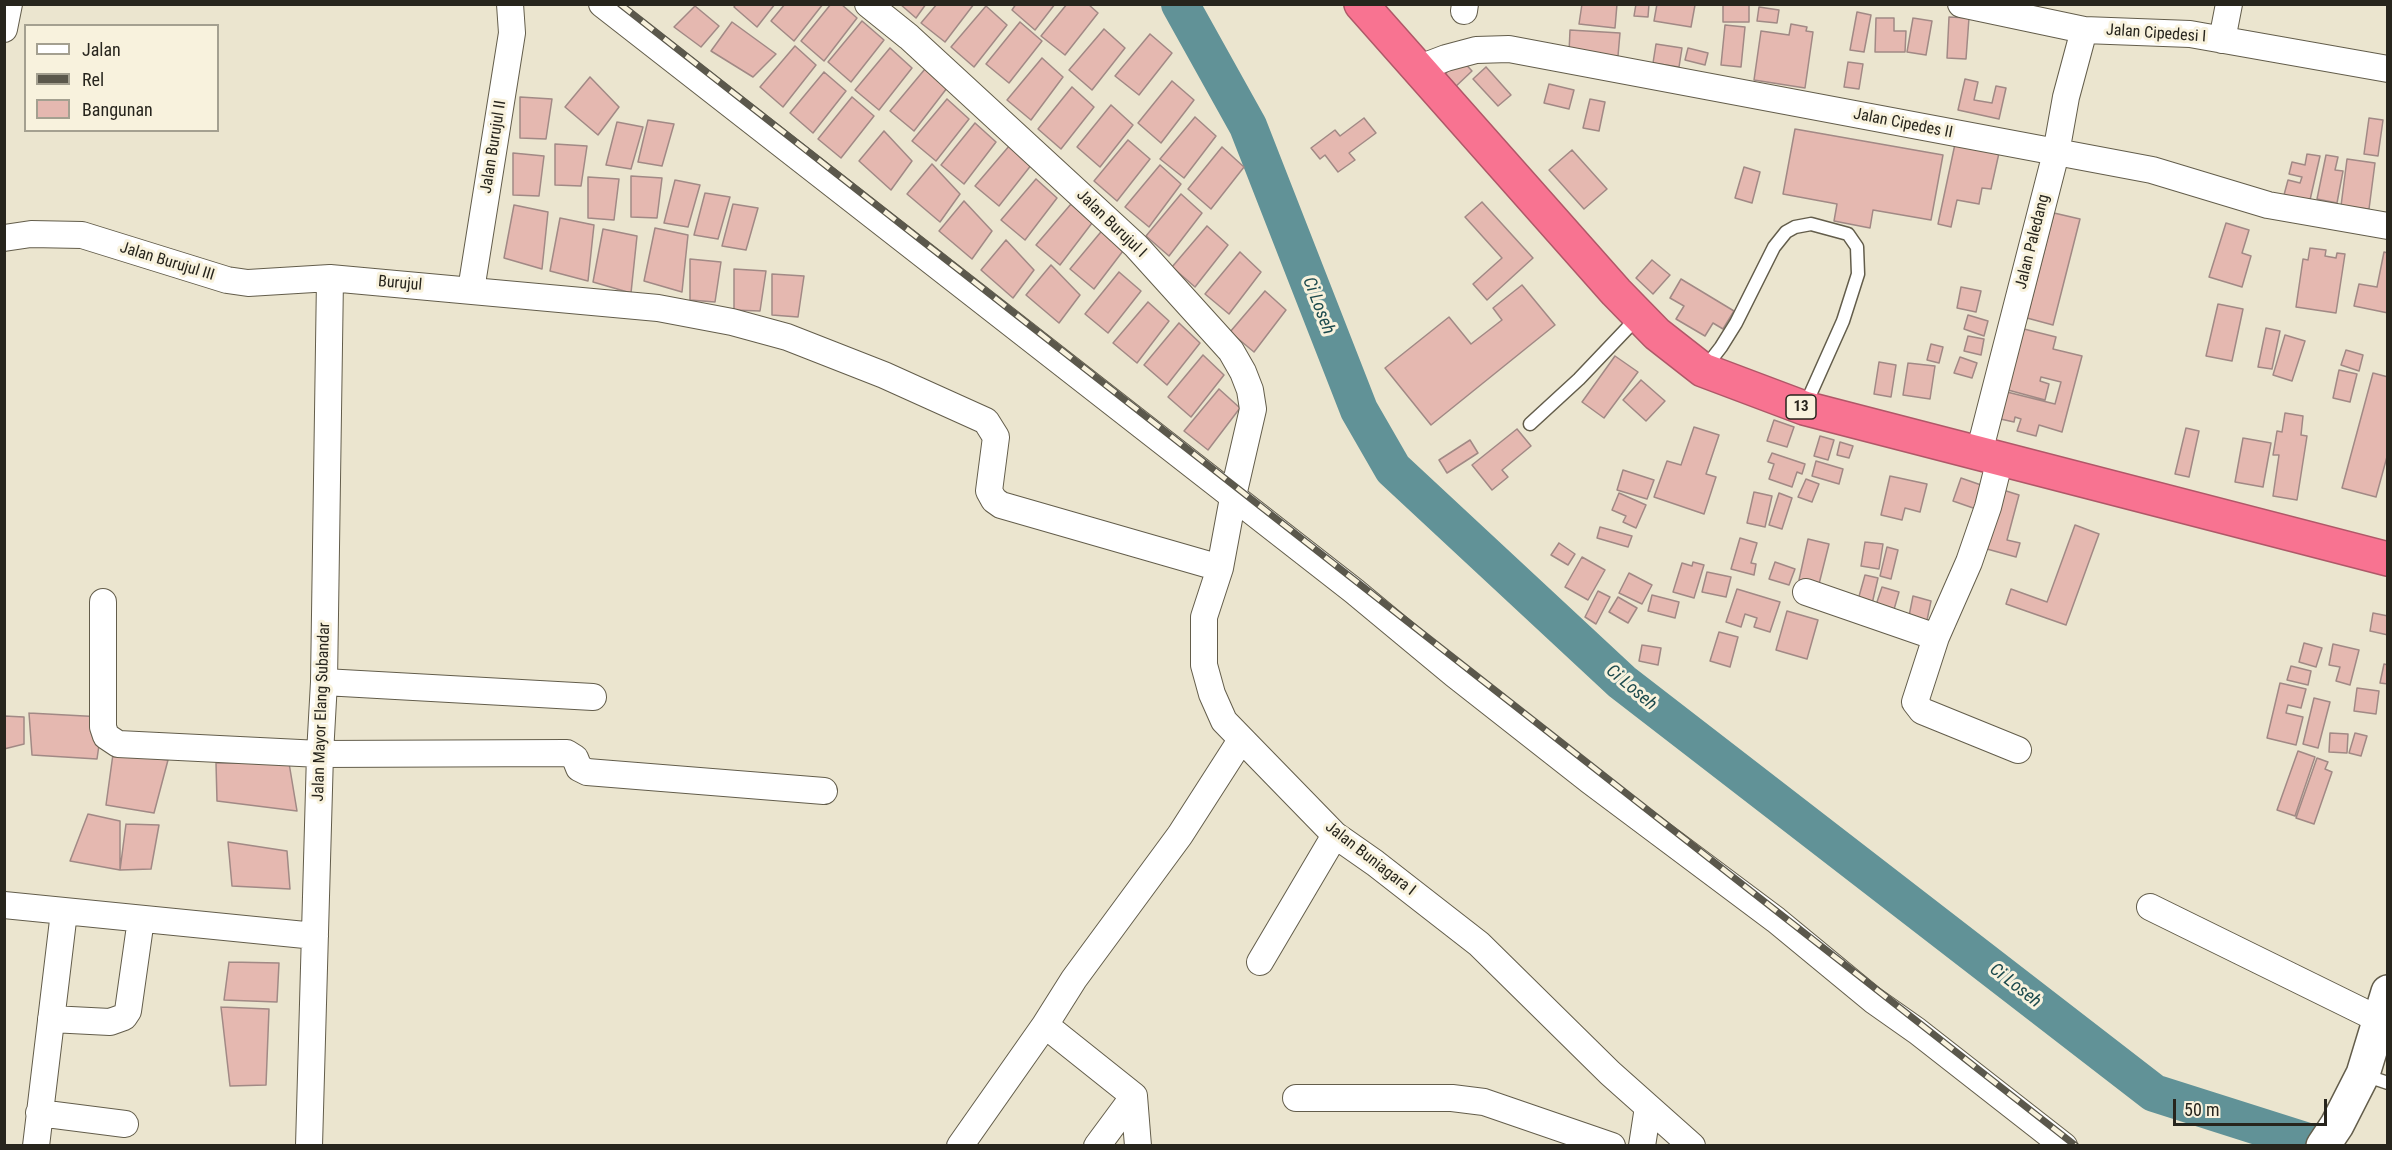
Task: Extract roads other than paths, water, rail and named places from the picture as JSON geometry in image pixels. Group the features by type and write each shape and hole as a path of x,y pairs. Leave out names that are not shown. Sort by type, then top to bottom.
{"highway":[{"name":"13","path":"1361,4 1638,316 1677,351 1703,370 1804,408 2388,559"}],"street":[{"path":"4,29 9,4"},
{"name":"Jalan Burujul II","path":"471,290 512,33 510,4"},
{"path":"602,4 1234,498 1581,773 1768,913 1873,1000 1917,1031 2064,1146"},
{"name":"Jalan Burujul I","path":"868,4 909,37 1136,246 1231,351 1250,390 1253,409 1234,498"},
{"path":"2222,40 2229,4"},
{"name":"Jalan Cipedesi I","path":"1971,5 2084,30 2190,34 2388,69"},
{"name":"Jalan Paledang","path":"2018,750 1917,707 1916,698 1936,637 1969,562 1988,507 1989,456 2056,153 2066,97 2084,30"},
{"name":"Jalan Cipedes II","path":"1417,69 1476,50 1509,49 2152,170 2268,205 2388,226"},
{"name":"Jalan Burujul III","path":"4,238 31,234 82,235 227,280 248,284 330,279"},
{"name":"Burujul","path":"330,279 658,308 732,322 787,337 884,375 986,421 996,437 989,491 994,500 1001,505 1220,568"},
{"name":"Jalan Mayor Elang Subandar","path":"309,1146 324,682 330,279"},
{"name":"Jalan Buniagara I","path":"1234,498 1220,568 1204,617 1204,665 1212,694 1224,721 1335,835 1375,863 1479,944 1611,1073 1692,1146"},
{"path":"1806,592 1936,637"},
{"path":"103,602 103,727 111,741 118,744 320,754 567,753 575,758 579,768 587,772 824,791"},
{"path":"324,682 593,697"},
{"path":"960,1146 1045,1025 1074,979 1180,835 1241,740"},
{"path":"1260,963 1335,835"},
{"path":"4,905 315,936"},
{"path":"2150,907 2383,1020 2375,1078 2330,1135"},
{"path":"36,1146 64,912"},
{"path":"51,1019 110,1022 124,1017 128,1011 141,919"},
{"path":"1045,1025 1134,1096 1138,1146"},
{"path":"1097,1146 1134,1096"},
{"path":"1296,1098 1452,1098 1484,1102 1571,1130 1612,1146"},
{"path":"1642,1146 1648,1107"},
{"path":"39,1113 125,1124"}],"lane":[{"path":"1703,370 1736,323 1774,247 1786,232 1795,226 1811,225 1848,234 1857,247 1858,274 1844,321 1804,408"},
{"path":"1530,424 1579,379 1638,316"}],"waterway":[{"name":"Ci Loseh","path":"1180,4 1248,126 1359,410 1393,469 1622,682 2154,1093 2321,1146"}],"railway":[{"path":"620,4 2076,1146"}]}
